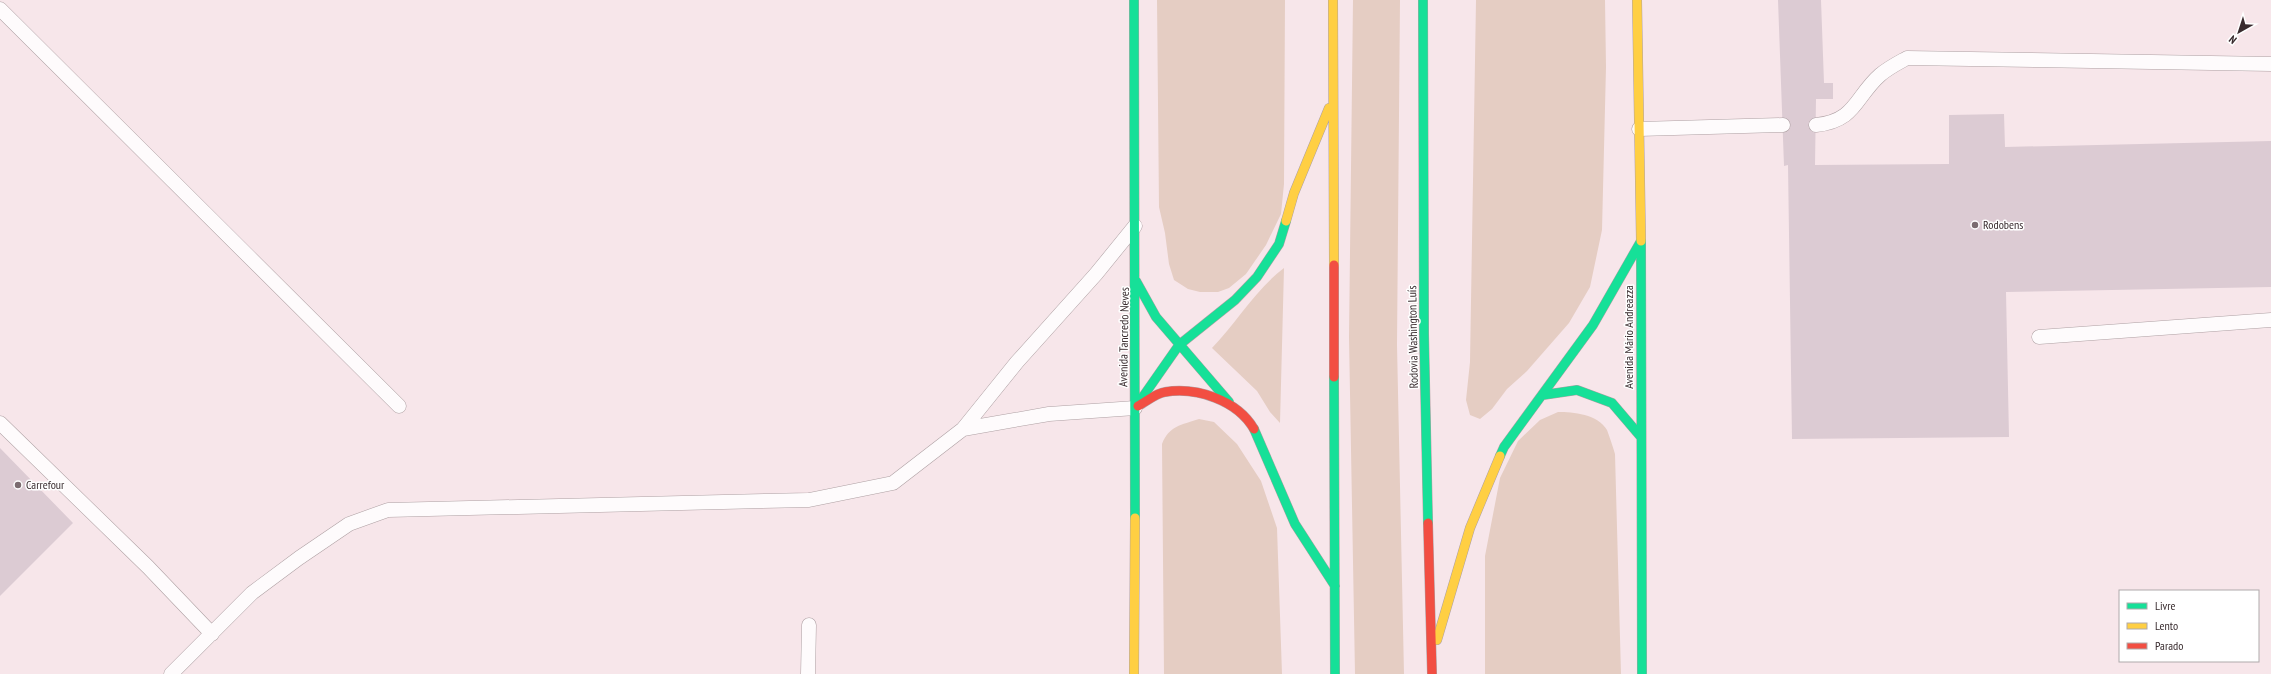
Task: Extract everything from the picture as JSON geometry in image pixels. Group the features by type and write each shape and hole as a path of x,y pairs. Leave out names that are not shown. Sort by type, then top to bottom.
{"main road":[{"name":"Avenida Tancredo Neves","path":"1134,0 1136,281 1134,674"},
{"path":"1333,0 1335,674"},
{"name":"Rodovia Washington Luís","path":"1424,0 1424,334 1432,674"},
{"name":"Avenida Mário Andreazza","path":"1637,0 1641,242 1642,674"},
{"path":"1135,408 1179,345 1235,300 1257,277 1279,244 1294,193 1333,100"},
{"path":"1431,660 1470,528 1504,447 1593,326 1641,242"},
{"path":"1136,281 1156,317 1253,428 1295,524 1335,586"},
{"path":"1543,395 1578,390 1612,403 1641,437"},
{"path":"1135,408 1164,392 1195,391 1232,405"}],"lane":[{"path":"0,9 399,406"},
{"path":"1816,125 1831,123 1852,110 1880,75 1907,58 2271,64"},
{"path":"1639,129 1783,125"},
{"path":"171,674 252,593 299,558 349,524 388,510 809,500 893,483 962,429 1017,362 1096,274 1135,226"},
{"path":"2039,337 2271,320"},
{"path":"962,429 1049,414 1135,408"},
{"path":"0,423 148,567 212,634"},
{"path":"808,674 809,625"}],"shaded area":[{"path":"1157,0 1285,0 1284,184 1281,214 1266,245 1246,274 1229,288 1218,292 1200,292 1188,289 1174,280 1169,264 1165,233 1159,207"},
{"path":"1353,0 1400,0 1397,345 1404,674 1355,674 1349,337"},
{"path":"1476,0 1605,0 1606,67 1602,230 1590,287 1569,323 1527,371 1507,389 1492,409 1480,419 1470,415 1466,400 1470,362"},
{"path":"1284,268 1280,423 1270,412 1257,391 1212,348 1264,286"},
{"path":"1558,412 1578,413 1598,420 1607,430 1615,454 1621,674 1485,674 1485,556 1500,478 1518,441 1540,420"},
{"path":"1199,419 1214,422 1237,444 1261,481 1277,528 1282,674 1164,674 1162,444 1168,433 1176,427"}],"building":[{"path":"1778,0 1821,0 1824,83 1833,83 1833,99 1816,99 1815,165 1949,164 1949,115 2004,114 2005,147 2271,141 2271,287 2006,292 2009,437 1792,439 1788,165 1784,166"},
{"name":"Carrefour","path":"0,448 73,523 0,596"}],"traffic: fast":[{"path":"1134,0 1135,518"},
{"path":"1423,0 1424,334 1428,523"},
{"path":"1135,408 1179,345 1235,300 1257,277 1279,244 1286,221"},
{"path":"1641,241 1642,674"},
{"path":"1500,456 1504,447 1593,325 1641,241"},
{"path":"1136,281 1156,317 1229,402"},
{"path":"1334,377 1335,674"},
{"path":"1543,395 1577,390 1612,403 1641,437"},
{"path":"1254,429 1295,524 1335,586"}],"traffic: slow":[{"path":"1333,0 1334,265"},
{"path":"1637,0 1641,241"},
{"path":"1286,221 1294,193 1329,108"},
{"path":"1437,640 1470,528 1500,456"},
{"path":"1134,674 1135,518"}],"traffic: jam":[{"path":"1334,265 1334,377"},
{"path":"1138,406 1165,392 1177,391 1203,394 1227,403 1247,419 1254,429"},
{"path":"1428,523 1432,674"}],"place":[{"name":"Rodobens","path":"1975,225"},
{"name":"Carrefour","path":"18,485"}]}
